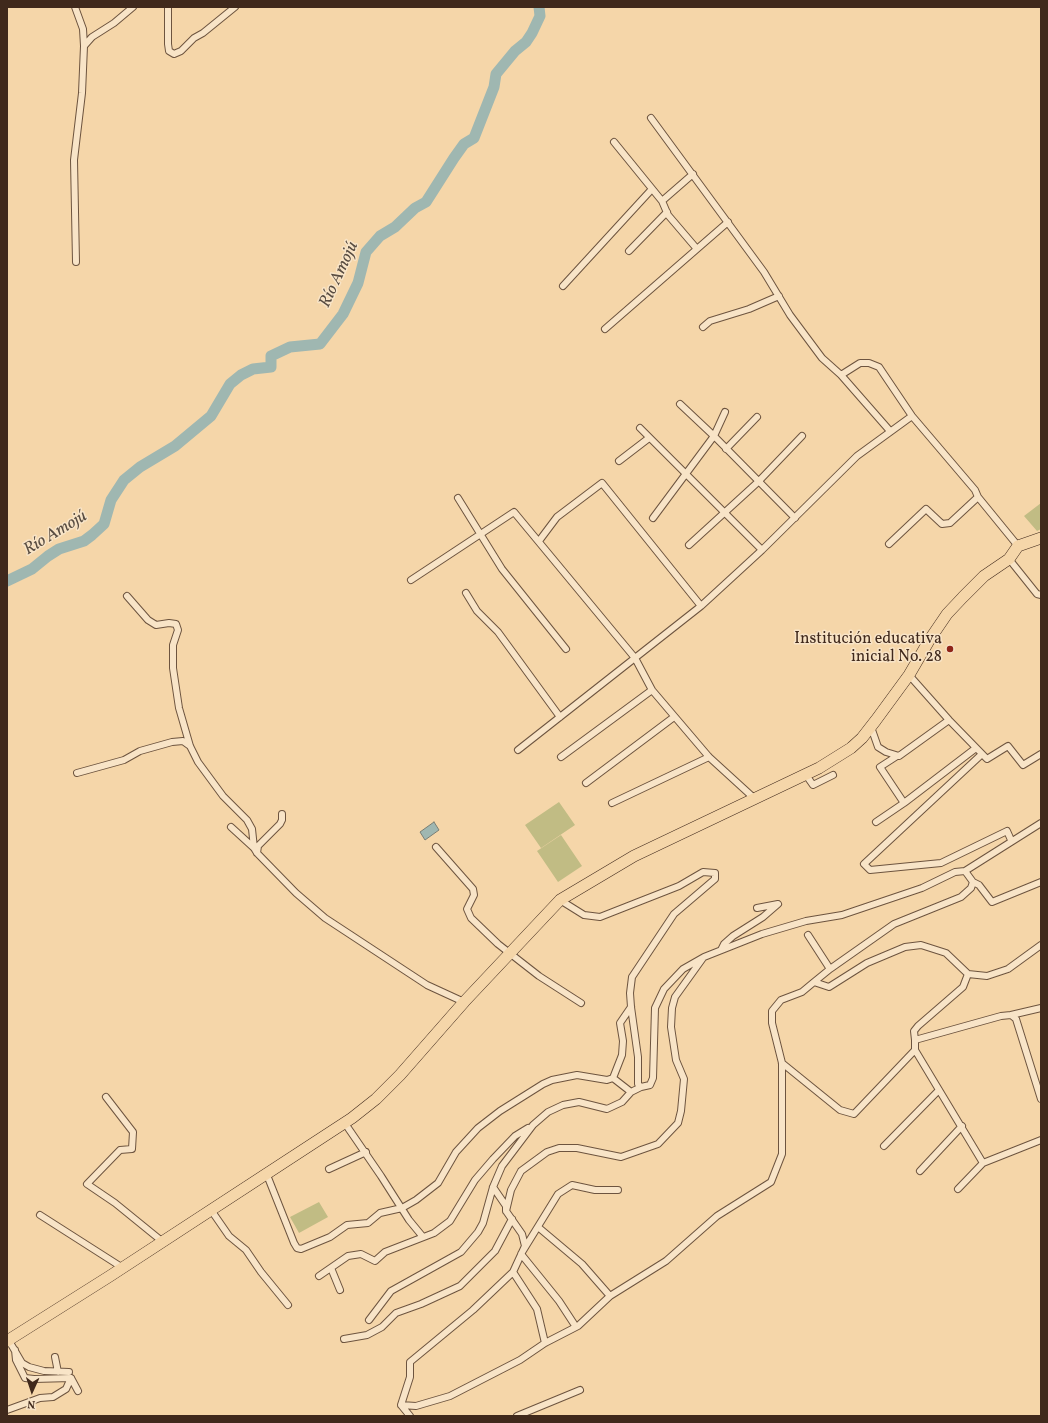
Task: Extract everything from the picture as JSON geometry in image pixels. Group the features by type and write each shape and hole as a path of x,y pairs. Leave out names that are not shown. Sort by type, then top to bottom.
{"highway":[{"path":"8,1340 267,1175 376,1099 400,1076 464,1002 560,900 634,856 806,775 851,748 871,727 909,675 930,639 947,614 984,576 1009,559 1018,546 1041,538"}],"street":[{"path":"75,7 83,29 84,46 82,93 74,160 76,262"},
{"path":"84,46 92,36 114,23 133,7"},
{"path":"168,7 168,44 169,51 174,54 235,7"},
{"path":"652,118 728,222 809,341 890,431"},
{"path":"614,142 662,201 667,212 697,249"},
{"path":"662,201 693,174"},
{"path":"563,286 652,189"},
{"path":"629,251 667,212"},
{"path":"605,329 728,222"},
{"path":"703,327 710,321 749,309 779,296"},
{"path":"841,375 860,363 869,363 879,367 912,416 975,490 978,496 1018,546"},
{"path":"680,404 714,436 795,518"},
{"path":"653,518 686,476 714,436 726,412"},
{"path":"518,750 701,606 762,550 857,456 912,416"},
{"path":"726,449 757,417"},
{"path":"640,428 686,476 762,550"},
{"path":"689,545 758,482 802,436"},
{"path":"619,461 649,438"},
{"path":"539,541 557,517 602,483 701,606"},
{"path":"889,544 926,509 942,524 950,523 978,496"},
{"path":"458,498 479,535 502,569 566,649"},
{"path":"411,580 514,512 635,658 652,690 674,717 709,757 755,799"},
{"path":"1009,559 1037,594 1041,595"},
{"path":"466,593 477,611 498,632 560,716"},
{"path":"126,596 148,620 156,626 169,622 176,624 178,630 174,646 173,668 179,708 190,746 198,762 223,796 247,820 252,829 255,850"},
{"path":"909,675 986,759 1008,746 1022,765 1041,754"},
{"path":"561,757 652,690"},
{"path":"586,784 674,717"},
{"path":"904,803 880,766 897,756 902,755 949,720"},
{"path":"871,727 878,747 897,756"},
{"path":"77,773 124,760 140,751 172,742 183,741 190,746"},
{"path":"876,822 904,803 976,748"},
{"path":"982,754 864,864 870,870 941,863 1007,831 1011,840"},
{"path":"612,803 709,757"},
{"path":"806,775 813,785 833,775"},
{"path":"255,850 280,824 282,814"},
{"path":"319,1276 348,1256 361,1254 375,1261 385,1252 434,1233 450,1221 475,1180 515,1136 533,1125 548,1112 563,1105 579,1102 607,1109 622,1102 631,1092 641,1087 650,1086 653,1078 655,1008 664,989 683,969 704,956 806,920 842,915 922,888 955,872 965,870 1011,840 1041,823"},
{"path":"231,827 296,893 325,918 428,985 464,1002"},
{"path":"436,847 473,889 474,895 467,909 469,916 498,944 511,952 539,976 581,1003"},
{"path":"965,870 973,882 978,885 992,902 1041,882"},
{"path":"560,900 584,915 600,917 679,886 703,872 715,873 715,879 674,914 632,977 630,993 631,1007 638,1056 638,1084 641,1087"},
{"path":"402,1405 416,1406 450,1396 520,1360 545,1343 576,1327 610,1296 666,1261 717,1216 771,1182 782,1154 782,1063 772,1023 772,1011 781,1000 802,992 830,969 894,924 962,897 971,888 973,882"},
{"path":"721,950 724,944 733,936 763,917 778,904 757,908"},
{"path":"808,934 830,969"},
{"path":"814,982 829,987 867,963 905,947 921,945 946,953 968,974 987,976 1008,969 1041,945"},
{"path":"506,1211 511,1190 521,1171 547,1152 559,1148 577,1148 621,1156 658,1144 678,1123 681,1111 684,1080 676,1060 671,1027 672,1008 675,997 704,956"},
{"path":"968,974 963,987 914,1031 915,1050 983,1163"},
{"path":"613,1078 622,1055 623,1041 620,1023 631,1007"},
{"path":"915,1040 1001,1016 1041,1008"},
{"path":"1012,1015 1016,1019 1041,1100"},
{"path":"782,1063 840,1110 854,1114 915,1050"},
{"path":"267,1175 294,1243 297,1248 301,1249 330,1237 347,1225 368,1223 380,1213 402,1208 416,1200 438,1183 456,1152 478,1128 543,1084 552,1080 576,1075 607,1080 613,1078"},
{"path":"613,1078 631,1092"},
{"path":"884,1146 939,1090"},
{"path":"106,1097 133,1132 132,1149 120,1150 87,1184 115,1203 163,1242"},
{"path":"344,1122 366,1152 412,1225 423,1237"},
{"path":"369,1320 391,1291 461,1252 483,1223 493,1187 502,1166 533,1125"},
{"path":"920,1171 962,1126"},
{"path":"958,1189 983,1163 1041,1140"},
{"path":"329,1169 366,1152"},
{"path":"521,1254 558,1194 572,1186 595,1190 618,1190"},
{"path":"402,1405 410,1378 410,1362 474,1310 513,1272 525,1246 522,1234 506,1211 506,1206 493,1187"},
{"path":"211,1210 229,1236 246,1250 260,1272 288,1305"},
{"path":"40,1215 123,1268"},
{"path":"344,1339 367,1335 382,1327 396,1313 421,1304 460,1286 495,1251 512,1219"},
{"path":"538,1227 582,1264 610,1296"},
{"path":"521,1254 558,1300 576,1327"},
{"path":"331,1268 340,1290"},
{"path":"513,1272 537,1309 545,1343"},
{"path":"8,1340 22,1363 28,1367 70,1375 78,1391"},
{"path":"15,1350 16,1360 25,1378 34,1379 70,1375"},
{"path":"55,1357 58,1372"},
{"path":"7,1410 40,1398 52,1396 66,1389 70,1375"},
{"path":"517,1416 580,1390"},
{"path":"402,1405 410,1416"}],"shaded area":[{"path":"1041,503 1041,529 1037,531 1024,516"},
{"path":"559,802 575,825 541,848 525,825"},
{"path":"561,835 582,866 558,882 537,851"},
{"path":"319,1202 328,1217 299,1233 290,1217"}],"water":[{"path":"434,822 439,830 425,840 420,832"}],"waterway":[{"name":"Río Amojú","path":"7,581 32,569 59,549 84,541 92,535 104,524 111,500 124,480 140,467 175,446 211,416 230,384 241,375 253,369 271,367 271,356 290,347 320,344 343,314 358,283 366,252 380,236 395,227 415,208 426,202 464,144 474,138 494,87 496,74 515,51 526,42 532,33 540,16 539,7"}],"place":[{"name":"Institución educativa inicial No. 28","path":"950,649"}]}
